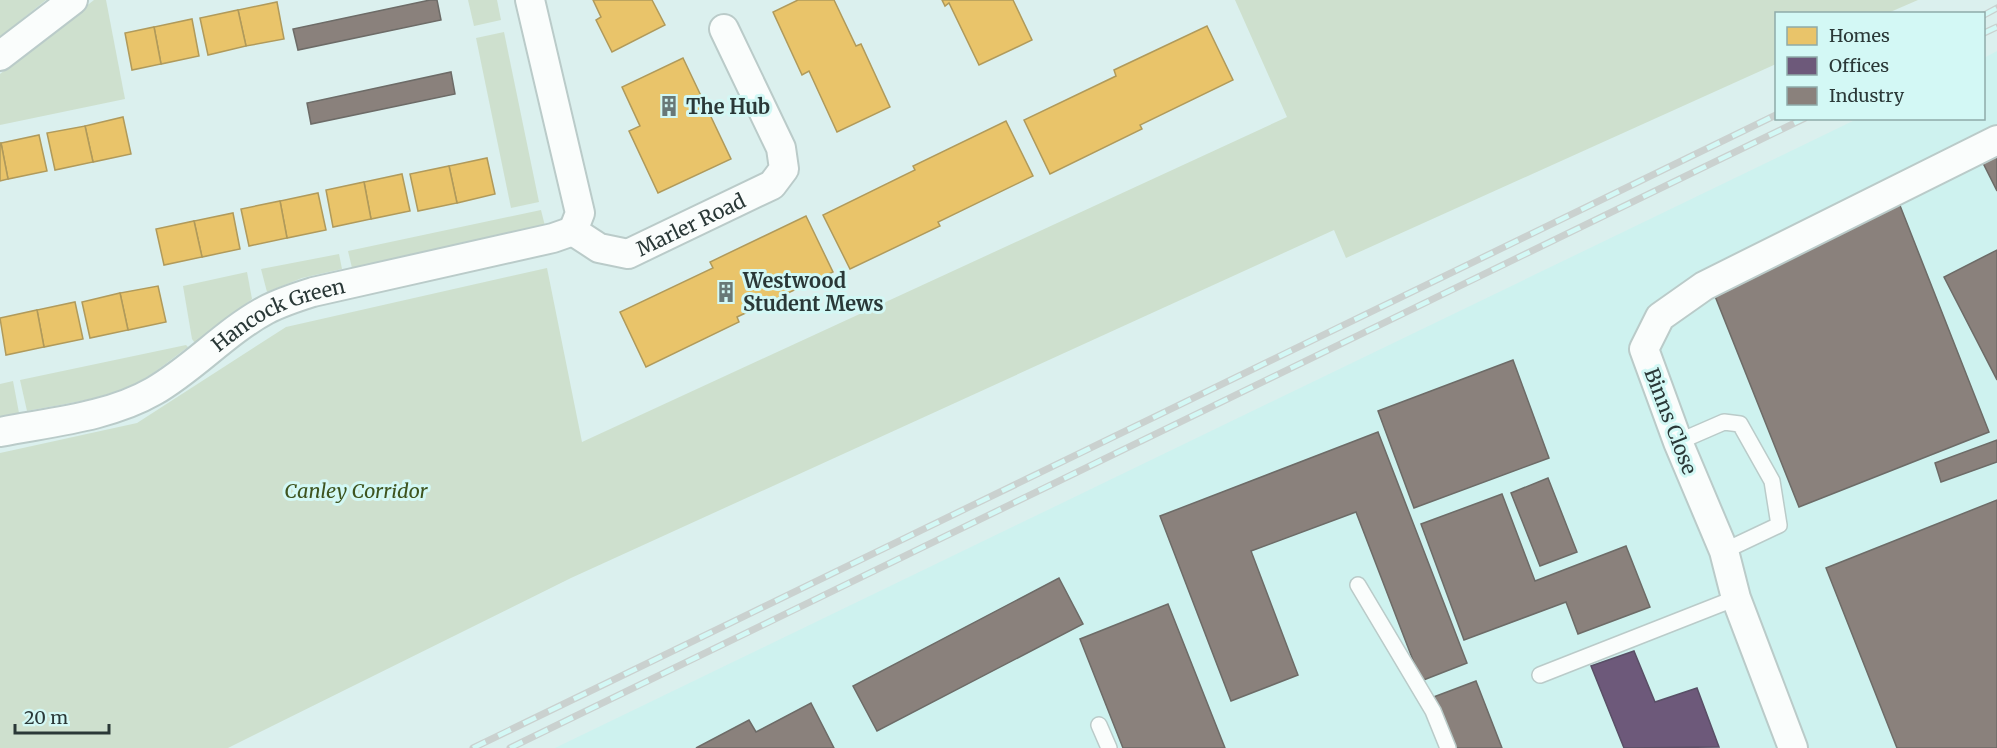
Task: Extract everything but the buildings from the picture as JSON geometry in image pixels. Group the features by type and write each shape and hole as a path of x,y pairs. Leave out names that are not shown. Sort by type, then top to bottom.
{"street":[{"path":"0,56 73,0"},
{"path":"530,0 580,213 573,231"},
{"name":"Marler Road","path":"573,231 599,248 628,254 772,185 784,168 781,148 724,29"},
{"name":"Binns Close","path":"1792,748 1736,598 1724,551 1678,442 1644,349 1660,317 1704,286 1997,140"},
{"name":"Hancock Green","path":"0,432 89,414 135,401 156,390 265,310 296,297 553,238 573,231"}],"lane":[{"path":"1678,442 1724,422 1740,424 1772,481 1779,525 1724,551"},
{"path":"1358,585 1433,711 1448,748"},
{"path":"1540,675 1736,598"},
{"path":"1099,725 1109,748"}],"shaded area":[{"path":"1997,51 1997,748 555,748 1855,120 1985,120 1985,57"}],"green space":[{"path":"0,0 46,0 0,37"},
{"path":"94,0 106,0 125,99 0,125 0,74"},
{"path":"468,0 497,0 501,20 474,26"},
{"name":"Canley Corridor","path":"1235,0 1918,0 1890,12 1775,12 1775,64 1346,258 1334,230 571,578 228,748 0,748 0,453 137,423 286,327 547,268 582,442 1287,117"},
{"path":"504,32 539,202 511,208 476,38"},
{"path":"541,210 545,226 352,268 348,251"},
{"path":"339,254 342,269 302,278 267,292 261,269"},
{"path":"247,272 252,299 195,343 192,339 183,286"},
{"path":"186,345 188,347 152,374 119,390 88,399 27,411 20,380"},
{"path":"13,381 19,413 0,417 0,384"}],"railway":[{"path":"1985,14 1997,8"},
{"path":"1985,33 1997,27"},
{"path":"473,748 1775,115"},
{"path":"510,748 1801,120"}],"place":[{"name":"The Hub","path":"669,106"},
{"name":"Westwood Student Mews","path":"726,292"}]}
